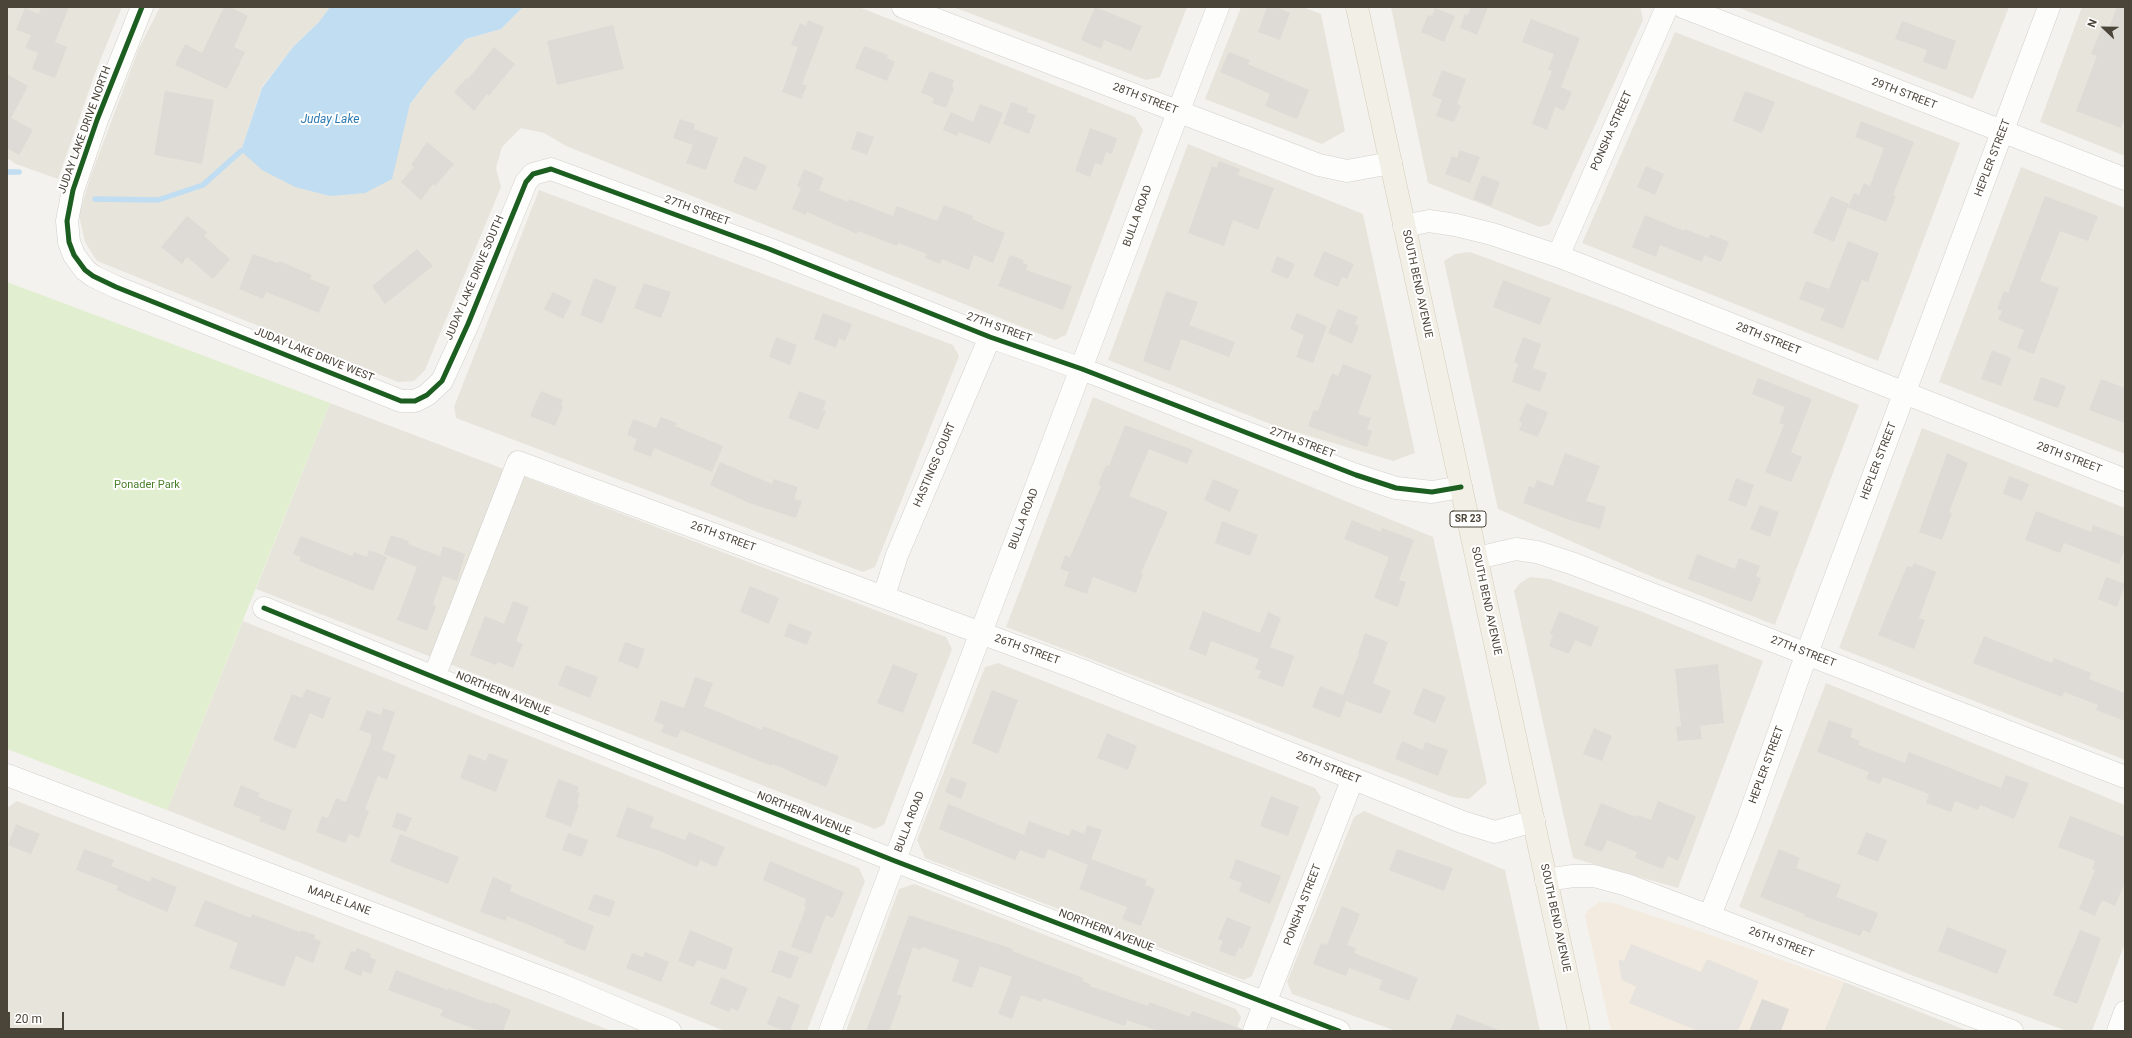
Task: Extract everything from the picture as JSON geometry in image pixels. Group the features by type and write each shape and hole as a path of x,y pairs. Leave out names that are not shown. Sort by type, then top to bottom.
{"main road":[{"name":"SOUTH BEND AVENUE","path":"1357,7 1579,1031"}],"street":[{"name":"JUDAY LAKE DRIVE NORTH","path":"142,7 97,120 72,190 67,221 69,242 74,256 85,270 93,276 184,314"},
{"name":"28TH STREET","path":"903,7 1319,165 1347,171 1391,163"},
{"name":"BULLA ROAD","path":"830,1031 1218,7"},
{"name":"PONSHA STREET","path":"1558,256 1667,7"},
{"name":"29TH STREET","path":"1683,7 2125,179"},
{"name":"HEPLER STREET","path":"1710,915 1748,819 1807,652 2049,7"},
{"name":"27TH STREET","path":"533,174 544,170 558,170 770,249 990,337 1082,369 1349,472 1396,488 1432,492 1461,487"},
{"name":"JUDAY LAKE DRIVE SOUTH","path":"435,390 442,381 468,324 526,182 533,174"},
{"name":"28TH STREET","path":"1404,226 1429,221 1456,225 1492,234 1558,256 2125,480"},
{"name":"JUDAY LAKE DRIVE WEST","path":"184,314 401,402 415,400 435,390"},
{"name":"HASTINGS COURT","path":"884,596 897,555 990,337"},
{"name":"26TH STREET","path":"434,677 518,462 1081,670 1462,822 1495,832 1534,822"},
{"name":"27TH STREET","path":"1477,558 1516,549 1537,552 1574,564 1807,652 2125,778"},
{"name":"NORTHERN AVENUE","path":"264,608 895,861 1340,1031"},
{"name":"MAPLE LANE","path":"7,775 564,986 670,1031"},
{"name":"PONSHA STREET","path":"1254,1031 1353,778"},
{"name":"26TH STREET","path":"1546,880 1573,876 1594,876 1627,885 1710,915 2012,1031"},
{"path":"2118,1031 2125,1012"}],"shaded area":[{"path":"7,7 122,7 97,68 58,179 16,164 7,158"},
{"path":"160,7 330,7 319,22 293,47 262,87 241,151 403,129 410,104 430,78 466,39 501,29 523,7 859,7 1135,117 1143,130 1066,335 1055,340 566,146 544,133 521,128 502,147 496,168 501,187 425,370 414,381 398,382 97,261 85,242 79,215 90,178 139,48"},
{"path":"953,7 1187,7 1160,77 1146,80"},
{"path":"1241,7 1303,7 1321,14 1345,131 1322,144 1205,99"},
{"path":"1391,7 1636,7 1641,9 1643,20 1550,224 1540,227 1428,183"},
{"path":"1737,7 2009,7 1973,99"},
{"path":"2082,7 2125,7 2125,156 2040,122"},
{"path":"1675,32 1960,143 1878,361 1582,243"},
{"path":"1188,144 1363,214 1415,453 1393,461 1273,425 1108,360"},
{"path":"2021,167 2125,208 2125,454 1939,382"},
{"path":"539,190 953,345 959,356 875,567 863,572 456,418 454,407"},
{"path":"1470,252 1621,308 1859,405 1775,625 1643,573 1498,509 1444,261 1455,254"},
{"path":"1093,397 1433,537 1487,783 1469,799 1453,797 1006,627"},
{"path":"330,403 946,637 952,649 884,825 875,829 256,589"},
{"path":"1922,428 2125,508 2125,760 1839,648"},
{"path":"1530,577 1549,579 1640,611 1763,661 1678,888 1573,858 1514,591 1520,583"},
{"path":"243,621 859,868 865,881 807,1031 725,1031 167,810"},
{"path":"998,663 1315,788 1321,797 1252,976 1244,980 925,858 917,840 985,667"},
{"path":"1826,683 2125,805 2125,943 2092,1031 2067,1031 1914,976 1739,907"},
{"path":"17,801 612,1031 7,1031 7,808"},
{"path":"1364,811 1505,870 1540,1031 1396,1031 1292,994 1287,982 1354,817"},
{"path":"914,884 1236,1009 1241,1017 1236,1031 846,1031 899,889"},
{"path":"1599,902 1613,903 1696,930 1844,982 1824,1031 1611,1031 1585,916 1588,910"},
{"path":"1631,944 1701,972 1707,959 1759,981 1738,1031 1698,1031 1629,1003 1636,987 1622,980 1618,959 1624,961"},
{"path":"1844,982 1968,1031 1824,1031"}],"green space":[{"name":"Ponader Park","path":"7,282 330,403 167,810 7,749"}],"water":[{"name":"Juday Lake","path":"330,7 523,7 501,29 466,39 430,78 410,104 392,179 365,193 330,196 295,187 262,170 241,151 262,88 293,47 319,22"}],"building":[{"path":"41,7 69,7 55,42 67,47 55,78 32,69 38,53 25,48 31,35 16,30 25,8 39,14"},
{"path":"224,7 230,7 248,16 234,47 245,52 227,89 175,65 185,44 202,53"},
{"path":"1095,7 1142,26 1131,51 1104,40 1101,49 1081,40"},
{"path":"1267,7 1276,7 1290,13 1280,40 1258,32"},
{"path":"1471,7 1488,7 1477,35 1460,28 1465,14 1468,15"},
{"path":"2117,7 2125,7 2125,117 2121,128 2076,111 2097,56 2091,54 2103,25 2109,28"},
{"path":"1435,8 1455,16 1444,42 1421,32 1428,15 1432,16"},
{"path":"1531,19 1580,38 1561,87 1572,92 1564,111 1555,107 1547,130 1532,124 1552,71 1548,70 1554,54 1522,42"},
{"path":"808,20 824,27 802,84 807,86 801,99 782,92 798,47 791,45 800,23 806,26"},
{"path":"1902,21 1956,41 1946,70 1923,62 1927,50 1895,39"},
{"path":"613,25 624,69 557,85 547,41"},
{"path":"864,46 888,55 887,58 895,62 887,81 855,68"},
{"path":"494,47 515,64 489,96 487,94 474,111 454,92 467,78 468,79"},
{"path":"1229,52 1250,60 1248,64 1309,90 1297,119 1265,106 1270,94 1220,72"},
{"path":"1442,70 1466,79 1457,104 1461,106 1454,122 1436,116 1442,100 1432,96"},
{"path":"930,71 954,80 952,86 954,88 946,108 932,103 934,98 921,93"},
{"path":"7,74 28,86 11,118 33,130 19,155 7,148"},
{"path":"165,91 214,100 202,164 154,155"},
{"path":"1745,91 1775,102 1762,133 1733,121"},
{"path":"1011,102 1028,108 1027,112 1036,115 1029,134 1003,124"},
{"path":"980,104 1003,113 990,144 959,132 957,136 943,130 951,112 973,122"},
{"path":"680,119 695,124 694,129 718,138 706,170 686,163 693,145 673,138"},
{"path":"1861,121 1914,142 1893,195 1896,196 1886,222 1848,208 1854,193 1859,195 1864,183 1870,186 1884,148 1855,137"},
{"path":"1090,128 1117,138 1112,154 1106,152 1102,165 1095,163 1090,177 1075,171"},
{"path":"857,131 874,137 867,155 851,149"},
{"path":"427,142 454,164 435,186 433,184 421,200 401,182 414,167 411,165"},
{"path":"1460,150 1480,157 1470,183 1445,174 1452,156 1457,158"},
{"path":"744,156 767,166 756,191 733,182"},
{"path":"1219,161 1240,169 1238,175 1274,188 1258,230 1233,220 1224,246 1188,233 1212,166 1217,168"},
{"path":"1646,166 1664,174 1655,195 1637,187"},
{"path":"804,169 824,178 819,190 848,202 849,199 893,216 897,206 937,221 944,205 973,216 972,219 1005,233 993,263 974,255 969,270 942,259 940,264 925,258 927,254 898,243 897,246 858,231 857,234 807,212 806,215 792,209 801,188 797,186"},
{"path":"1482,175 1500,182 1491,206 1473,199"},
{"path":"1831,196 1849,204 1834,242 1813,233"},
{"path":"2045,196 2098,216 2088,241 2060,231 2040,281 2059,288 2034,354 2017,348 2024,330 1998,320 2002,311 1997,309 2004,291 2008,293"},
{"path":"1645,215 1684,231 1685,229 1708,238 1710,234 1729,242 1721,262 1704,255 1702,262 1660,245 1656,257 1632,247"},
{"path":"187,216 207,232 204,236 230,259 213,279 187,257 182,264 161,247"},
{"path":"1848,241 1879,253 1868,282 1862,280 1843,329 1820,320 1825,309 1799,299 1806,281 1829,289"},
{"path":"417,249 433,266 385,304 372,286"},
{"path":"1324,251 1354,264 1347,279 1342,277 1338,287 1313,276"},
{"path":"253,254 278,263 279,261 312,275 310,279 330,287 319,313 266,292 263,299 239,289"},
{"path":"1010,255 1024,260 1023,263 1028,265 1026,270 1072,286 1063,310 998,286"},
{"path":"1277,256 1295,264 1288,279 1271,272"},
{"path":"594,278 617,287 602,324 580,315"},
{"path":"1503,280 1551,298 1540,325 1493,307"},
{"path":"644,283 671,292 661,318 634,308"},
{"path":"1166,291 1198,302 1189,325 1235,342 1229,357 1181,339 1170,371 1143,361"},
{"path":"553,292 572,301 563,319 544,309"},
{"path":"1338,309 1358,317 1355,324 1359,326 1352,344 1328,333"},
{"path":"823,313 852,324 845,341 839,338 836,348 814,339"},
{"path":"1297,313 1327,326 1313,363 1296,357 1304,335 1290,329"},
{"path":"776,337 797,345 790,365 769,357"},
{"path":"1523,337 1541,344 1533,368 1547,373 1540,392 1512,382 1518,364 1514,362"},
{"path":"1992,350 2011,358 2001,386 1981,379"},
{"path":"1343,364 1372,375 1358,414 1371,418 1367,429 1372,431 1367,447 1308,426 1314,410 1318,411 1332,373 1338,376"},
{"path":"2041,377 2066,386 2058,408 2033,400"},
{"path":"1758,378 1812,399 1791,452 1802,457 1791,482 1765,472 1784,425 1779,423 1785,407 1752,394"},
{"path":"2101,379 2125,388 2125,423 2089,410"},
{"path":"541,391 563,400 561,406 563,407 555,426 530,416"},
{"path":"799,391 826,401 823,410 826,411 818,430 788,418"},
{"path":"1526,403 1548,412 1538,437 1519,430 1522,423 1519,421"},
{"path":"661,417 677,423 675,426 723,446 712,472 654,448 651,457 633,450 637,439 627,435 633,419 656,428"},
{"path":"1125,425 1193,450 1187,464 1149,449 1129,496 1168,512 1141,573 1143,574 1136,593 1093,577 1087,594 1064,586 1069,572 1060,569 1065,555 1070,557 1101,486 1098,484 1106,465 1109,466"},
{"path":"1565,453 1600,466 1586,501 1606,507 1600,529 1523,503 1529,486 1534,488 1537,480 1553,486"},
{"path":"1947,453 1968,463 1949,512 1952,513 1942,540 1919,532"},
{"path":"720,462 772,484 774,479 798,487 794,499 802,501 796,518 749,503 710,485"},
{"path":"2009,476 2029,484 2022,501 2003,494"},
{"path":"1736,478 1754,485 1746,507 1728,500"},
{"path":"1213,479 1239,490 1230,512 1204,500"},
{"path":"1760,505 1779,512 1770,537 1750,529"},
{"path":"2036,511 2091,532 2093,525 2125,537 2125,549 2119,564 2064,543 2060,553 2025,540"},
{"path":"1352,520 1381,532 1382,528 1414,540 1399,580 1406,582 1398,607 1374,598 1389,557 1344,539"},
{"path":"1222,521 1258,535 1250,556 1215,543"},
{"path":"391,535 409,541 408,544 440,556 443,546 465,554 457,581 443,576 433,603 436,607 427,631 397,620 417,567 384,554"},
{"path":"301,536 352,556 354,552 367,557 369,550 387,557 373,591 299,561 301,557 293,554"},
{"path":"1697,554 1735,569 1739,558 1760,566 1756,576 1761,578 1752,602 1688,579"},
{"path":"1914,563 1936,572 1919,618 1925,620 1914,649 1878,635 1907,566 1912,567"},
{"path":"2106,577 2125,584 2117,607 2098,599"},
{"path":"750,586 779,598 769,624 740,612"},
{"path":"513,601 529,607 516,641 523,644 513,668 498,662 496,665 470,655 485,616 504,624"},
{"path":"1203,611 1260,633 1268,612 1281,618 1270,647 1294,656 1283,687 1258,678 1261,671 1255,669 1259,659 1211,641 1206,656 1189,649"},
{"path":"1559,611 1599,627 1591,647 1575,640 1569,654 1549,646 1553,635 1550,634"},
{"path":"789,623 812,632 807,645 784,636"},
{"path":"1365,633 1388,642 1373,683 1391,691 1381,714 1346,701 1340,718 1312,707 1320,686 1343,695 1359,654 1358,653"},
{"path":"1984,636 2052,663 2054,658 2091,673 2089,679 2125,693 2125,721 2096,710 2098,705 2064,692 2062,697 1973,663"},
{"path":"625,642 645,649 638,669 618,661"},
{"path":"893,664 918,674 903,713 877,703"},
{"path":"1718,664 1724,723 1700,726 1702,739 1678,741 1676,727 1681,726 1675,669"},
{"path":"566,665 598,677 590,698 558,685"},
{"path":"695,677 713,683 704,706 762,730 763,726 839,756 826,787 773,764 772,766 681,730 677,738 661,732 664,725 654,721 661,700 684,708"},
{"path":"1423,688 1446,697 1435,723 1413,714"},
{"path":"306,689 331,698 323,719 310,713 295,749 273,740 292,694 302,698"},
{"path":"992,690 1018,700 998,754 972,743"},
{"path":"383,708 395,712 382,750 396,755 387,780 378,776 365,809 369,811 359,838 349,834 345,843 316,832 322,816 328,818 336,798 346,802 371,740 371,734 359,730 367,710 381,715"},
{"path":"1829,720 1853,729 1850,737 1860,741 1858,745 1905,763 1909,752 2001,788 2006,775 2029,783 2014,819 1980,805 1978,810 1955,801 1951,812 1926,803 1929,794 1883,777 1880,784 1866,779 1869,772 1817,752"},
{"path":"1594,728 1612,736 1602,761 1583,754"},
{"path":"1107,733 1137,746 1128,770 1097,758"},
{"path":"1402,741 1423,750 1425,742 1448,750 1438,776 1395,759"},
{"path":"489,753 508,760 496,792 460,778 469,754 486,761"},
{"path":"951,777 967,783 961,799 945,792"},
{"path":"558,779 579,787 577,792 580,793 577,803 579,804 571,827 545,817"},
{"path":"241,785 260,793 258,797 292,810 285,831 259,821 261,817 233,806"},
{"path":"1271,796 1299,807 1288,836 1260,826"},
{"path":"1658,801 1696,816 1678,861 1668,856 1663,869 1635,858 1637,852 1607,840 1602,852 1584,845 1601,803 1636,817 1637,815 1651,820"},
{"path":"948,804 1024,835 1029,821 1069,836 1072,829 1084,834 1087,825 1102,830 1091,859 1147,880 1145,885 1155,889 1141,926 1122,919 1127,907 1079,889 1088,865 1048,849 1044,859 1020,850 1015,860 939,829"},
{"path":"627,807 654,817 650,827 685,840 689,832 725,847 716,867 700,860 697,867 660,851 616,837"},
{"path":"397,812 412,818 406,832 392,827"},
{"path":"2070,816 2125,837 2125,882 2115,906 2102,900 2095,916 2079,909 2095,870 2092,869 2095,861 2058,847"},
{"path":"16,824 40,834 31,854 8,845"},
{"path":"1866,832 1887,840 1878,862 1857,854"},
{"path":"568,833 588,840 582,857 562,850"},
{"path":"400,834 459,857 448,884 390,862"},
{"path":"84,849 114,860 111,866 150,882 152,877 177,887 167,912 116,890 118,886 76,870"},
{"path":"1397,849 1453,868 1444,891 1389,870"},
{"path":"1779,849 1800,858 1796,868 1841,885 1836,897 1878,913 1870,933 1863,930 1860,936 1804,916 1805,914 1760,897"},
{"path":"1236,859 1281,876 1270,904 1239,891 1242,883 1229,878"},
{"path":"770,861 844,892 833,918 826,915 811,954 791,947 806,907 804,906 806,899 763,880"},
{"path":"493,877 512,885 510,891 594,926 585,951 564,943 565,940 507,916 506,921 480,912"},
{"path":"594,894 615,901 610,917 588,910"},
{"path":"205,900 251,918 252,914 300,932 301,930 315,935 314,939 321,941 313,963 296,956 284,987 229,968 238,943 194,926"},
{"path":"1342,906 1360,914 1347,945 1356,948 1354,953 1418,978 1409,1001 1379,990 1382,980 1349,968 1346,976 1313,964 1321,943 1327,945"},
{"path":"909,915 1013,949 1012,951 1083,978 1082,981 1090,984 1090,986 1148,1006 1149,1002 1190,1017 1192,1011 1242,1029 1242,1031 1158,1031 1127,1020 1125,1026 1043,998 1041,1002 1021,995 1012,1019 998,1014 1012,977 980,966 972,988 952,981 959,960 922,947 920,950 913,947 897,994 902,996 889,1031 866,1031"},
{"path":"1227,917 1251,927 1242,949 1239,947 1235,957 1219,951 1223,941 1218,939"},
{"path":"1947,927 2007,950 1997,974 1938,951"},
{"path":"690,930 733,948 726,970 697,960 694,967 678,961"},
{"path":"2080,930 2101,938 2077,1004 2053,995"},
{"path":"357,948 371,954 370,957 376,960 371,974 363,971 361,976 344,969 351,951 355,952"},
{"path":"779,950 799,957 791,979 771,972"},
{"path":"645,952 669,962 661,982 626,968 632,953 643,957"},
{"path":"396,970 448,990 448,988 491,1004 492,1002 511,1010 503,1031 480,1031 440,1016 443,1010 388,990"},
{"path":"721,977 748,988 738,1011 731,1008 729,1012 710,1004"},
{"path":"778,996 800,1005 790,1031 784,1031 767,1024"},
{"path":"1762,999 1789,1009 1781,1031 1749,1031"},
{"path":"1457,1014 1499,1030 1450,1031"}],"waterway":[{"path":"95,199 158,200 203,185 241,151"},
{"path":"7,172 19,172"}],"cycle path":[{"path":"142,7 97,120 73,190 67,221 69,242 74,255 85,270 93,276 116,287 401,401 415,401 427,395 442,381 468,324 526,182 533,174 551,169 769,249 990,337 1082,369 1356,475 1396,488 1432,492 1461,487"},
{"path":"264,608 485,698 895,861 1339,1031"}]}
